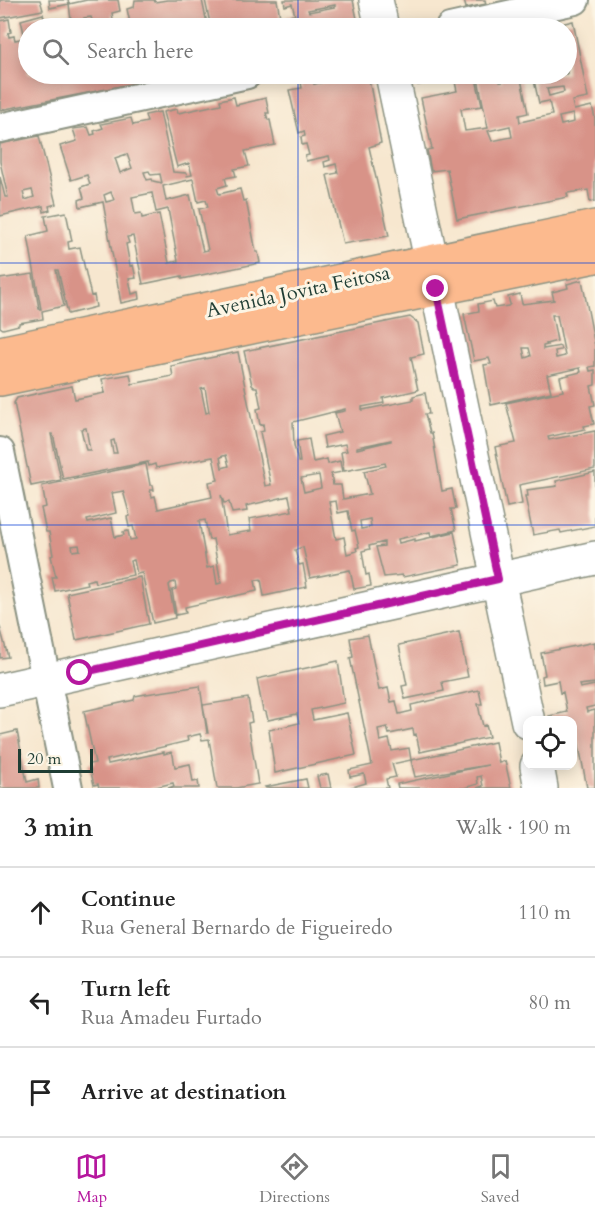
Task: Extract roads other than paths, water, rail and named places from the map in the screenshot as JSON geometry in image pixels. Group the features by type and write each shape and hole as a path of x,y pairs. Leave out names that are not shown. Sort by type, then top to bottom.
{"main road":[{"name":"Avenida Jovita Feitosa","path":"0,379 434,276 595,226"},
{"name":"Avenida Jovita Feitosa","path":"0,353 434,276 595,256"}],"street":[{"path":"376,0 380,18"},
{"path":"495,18 575,0"},
{"path":"0,128 201,84"},
{"path":"394,84 527,716"},
{"path":"0,452 68,788"},
{"path":"0,690 595,558"},
{"path":"538,770 541,788"}]}
